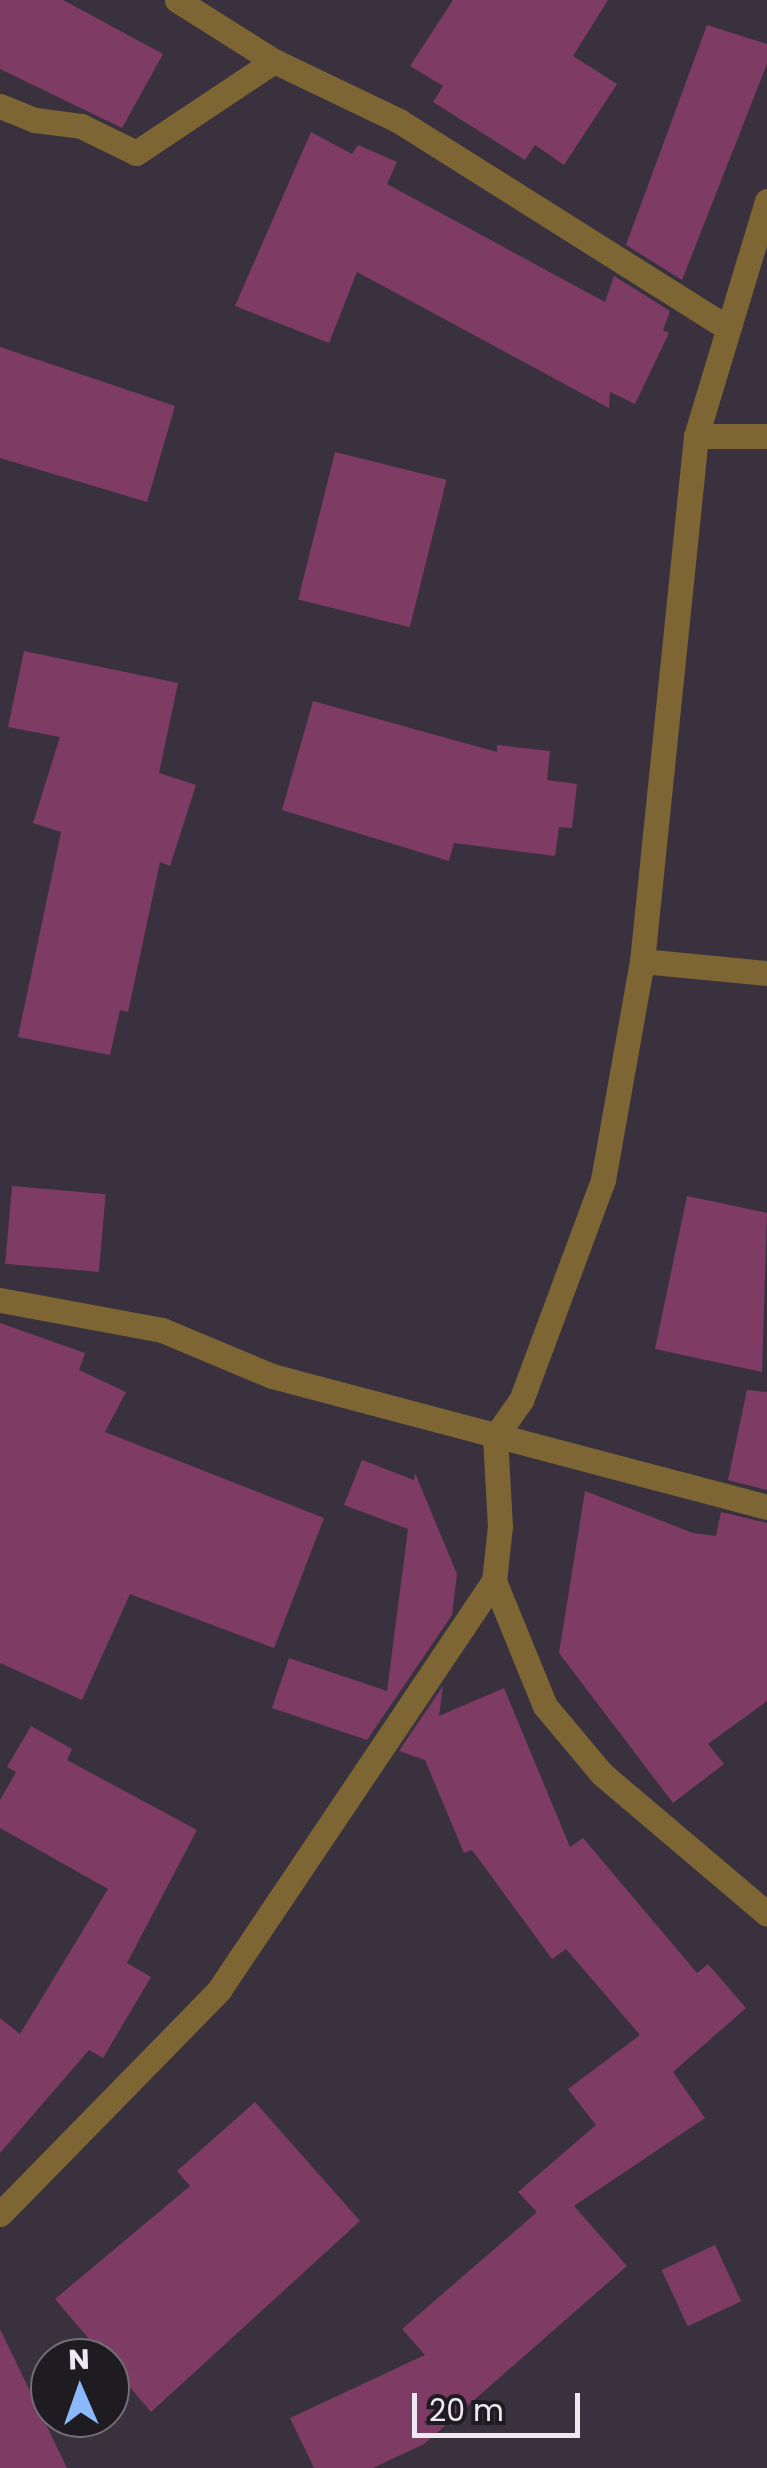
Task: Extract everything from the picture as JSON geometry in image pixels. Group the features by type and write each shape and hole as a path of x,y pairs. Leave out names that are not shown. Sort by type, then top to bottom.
{"street":[{"path":"177,0 274,61 399,120 724,326"},
{"path":"0,106 35,120 80,126 136,153 274,61"},
{"path":"0,2214 219,1990 494,1581 500,1526 495,1436 521,1400 603,1180 642,961 696,436 724,326 767,200"},
{"path":"696,436 767,436"},
{"path":"642,961 767,973"},
{"path":"0,1300 162,1330 272,1376 767,1507"},
{"path":"494,1581 545,1706 602,1774 767,1914"}],"building":[{"path":"0,0 63,0 163,54 122,128 0,69"},
{"path":"453,0 608,0 573,56 617,84 564,165 535,145 525,160 433,102 443,86 410,66"},
{"path":"707,25 767,44 767,64 682,280 626,245"},
{"path":"311,132 352,154 358,145 397,162 387,184 605,302 614,276 670,311 663,330 669,333 635,404 610,392 609,408 357,272 329,343 235,306"},
{"path":"0,347 175,406 147,502 0,458"},
{"path":"335,452 447,480 410,627 298,599"},
{"path":"24,651 178,683 159,773 196,785 170,866 160,862 128,1012 120,1010 110,1055 18,1037 61,832 33,823 60,737 8,727"},
{"path":"313,701 497,752 497,745 550,751 547,780 577,784 572,828 559,827 555,856 454,843 449,861 282,810"},
{"path":"12,1186 106,1194 99,1272 5,1264"},
{"path":"687,1196 767,1213 762,1372 655,1349"},
{"path":"0,1323 85,1353 79,1370 126,1392 105,1432 324,1518 274,1648 130,1594 82,1700 0,1663"},
{"path":"747,1390 767,1392 767,1490 728,1480"},
{"path":"362,1460 414,1480 415,1473 457,1574 452,1615 367,1740 272,1708 289,1658 387,1691 408,1529 344,1505"},
{"path":"585,1491 693,1533 716,1536 721,1512 767,1523 767,1701 708,1744 724,1764 673,1803 559,1653"},
{"path":"443,1686 439,1716 504,1688 570,1847 583,1838 697,1973 708,1964 746,2008 673,2072 705,2118 574,2206 627,2266 424,2444 373,2468 314,2468 290,2418 425,2355 402,2329 537,2212 518,2192 596,2125 568,2089 640,2035 566,1949 552,1959 472,1850 464,1853 425,1760 399,1751"},
{"path":"31,1726 72,1749 67,1760 197,1830 127,1963 151,1977 103,2058 89,2050 0,2153 0,2018 20,2034 108,1889 0,1828 0,1800 16,1772 7,1767"},
{"path":"255,2102 360,2221 151,2412 130,2387 130,2338 88,2338 55,2299 190,2186 177,2171"},
{"path":"715,2245 741,2301 688,2326 662,2270"},
{"path":"0,2329 30,2391 30,2438 53,2438 67,2468 0,2468"}]}
